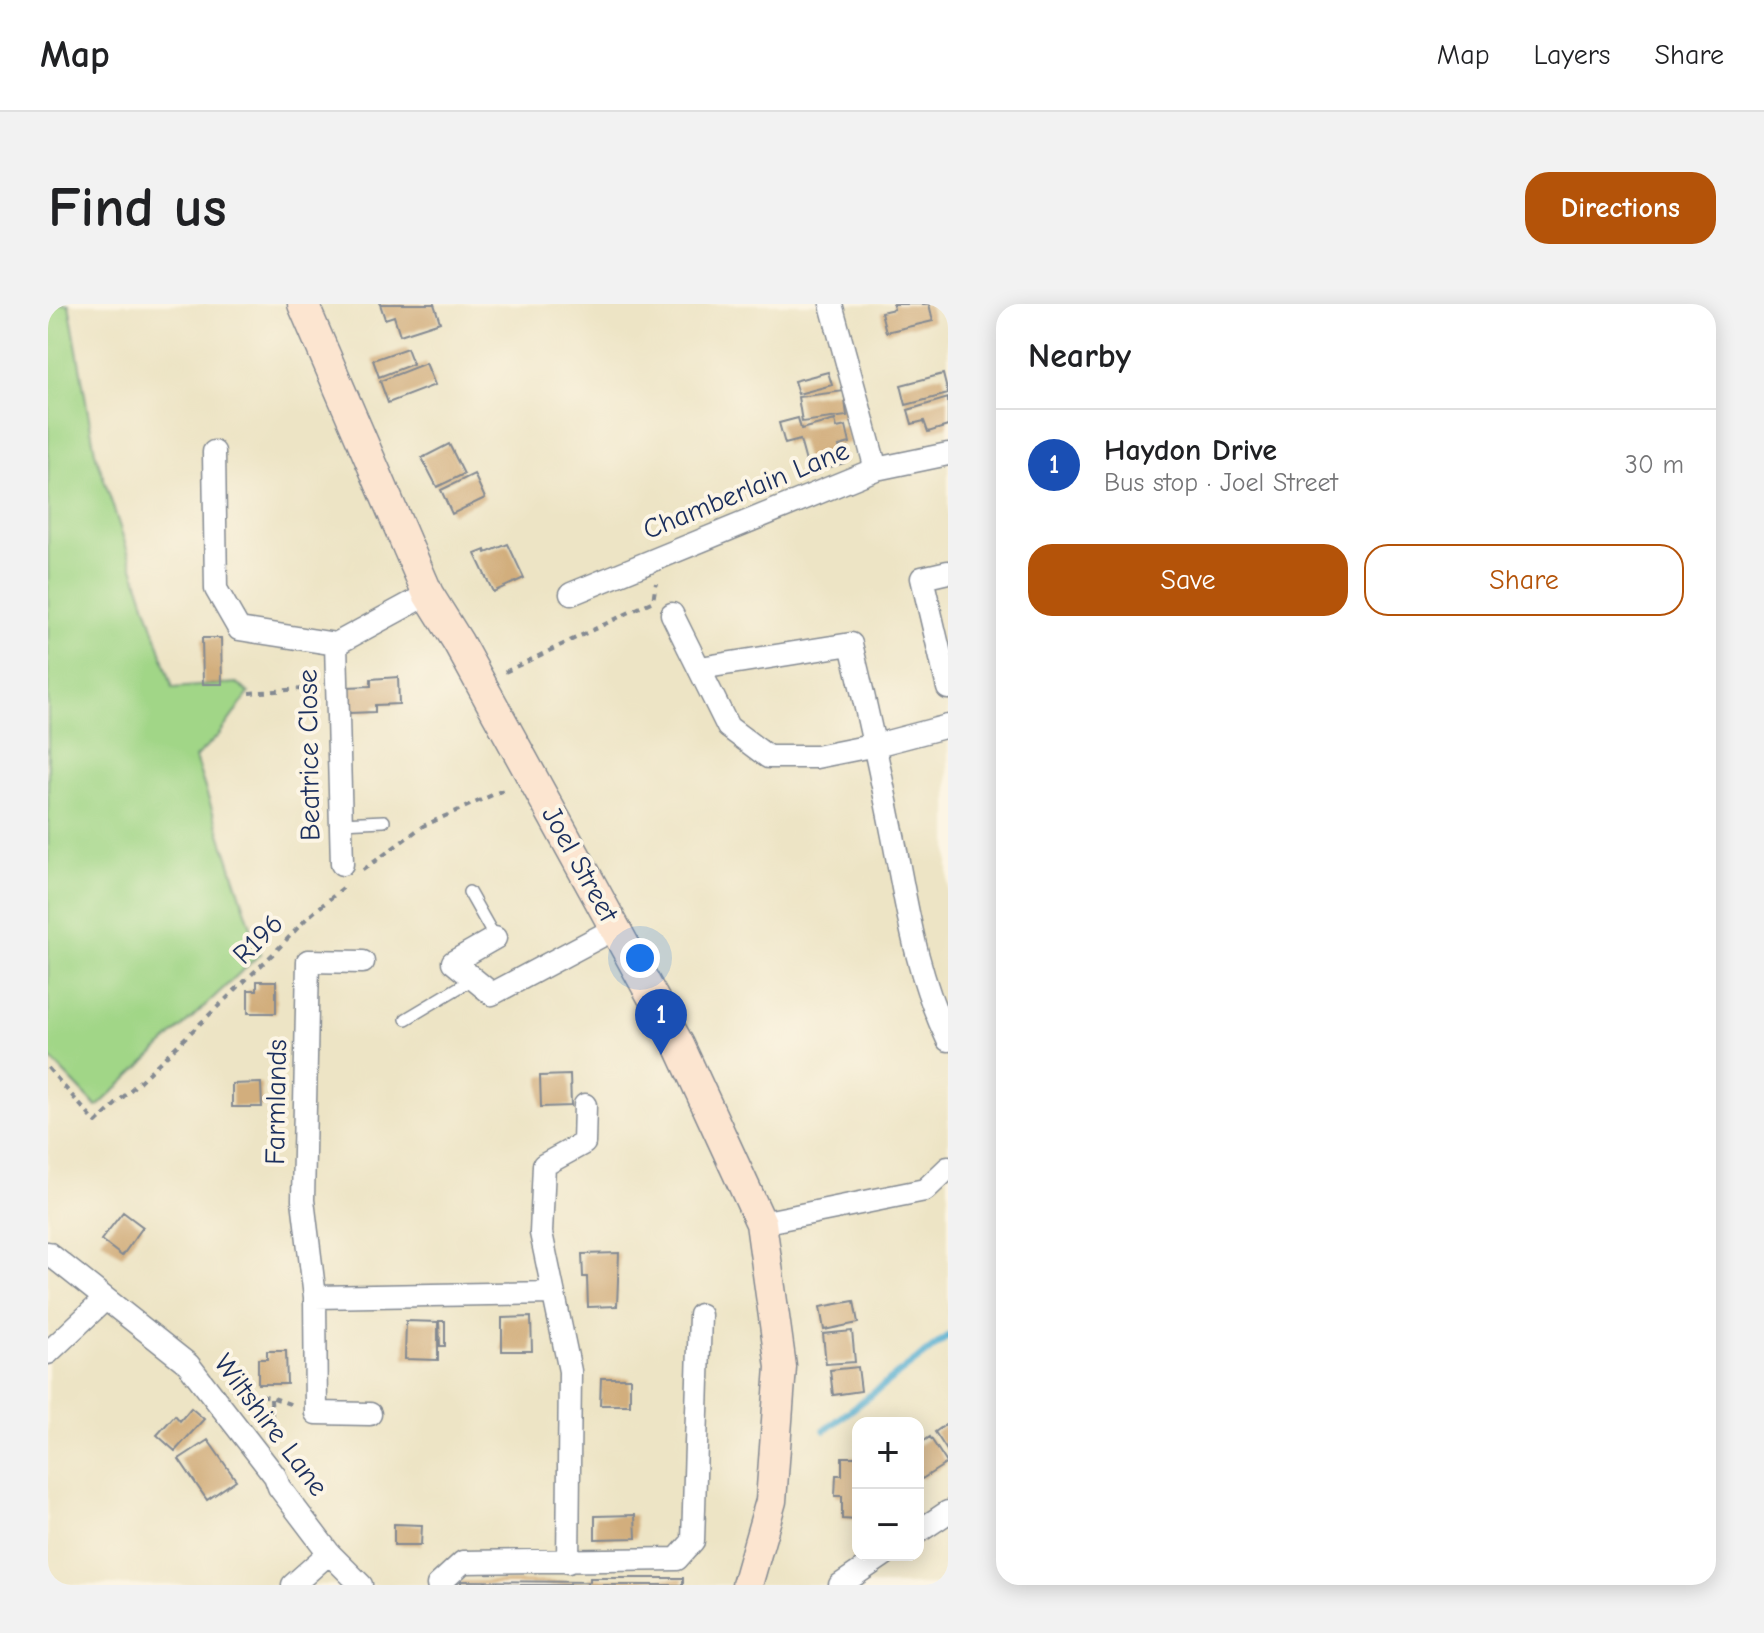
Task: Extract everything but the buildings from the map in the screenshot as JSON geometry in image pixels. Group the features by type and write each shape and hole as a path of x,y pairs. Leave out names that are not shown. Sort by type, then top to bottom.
{"main road":[{"name":"Joel Street","path":"303,304 428,594 481,683 679,1045 761,1223 781,1367 771,1501 747,1585"}],"street":[{"path":"831,304 876,469"},
{"path":"214,452 216,589 239,629 336,644 428,594"},
{"name":"Chamberlain Lane","path":"571,594 876,469 948,454"},
{"path":"948,572 922,578 948,688"},
{"path":"672,614 728,727 768,757 816,757 948,726"},
{"name":"Beatrice Close","path":"336,644 341,823 352,872"},
{"path":"700,668 851,644 876,745 913,941 930,1003 948,1040"},
{"path":"495,938 453,962 492,994 616,928"},
{"name":"Farmlands","path":"316,1413 315,1297 303,1200 308,961 363,962"},
{"path":"568,1562 570,1371 541,1233 544,1165 584,1143 585,1105"},
{"path":"761,1223 925,1190 948,1168"},
{"name":"Wiltshire Lane","path":"48,1253 188,1364 329,1553 361,1585"},
{"path":"315,1297 553,1293"},
{"path":"48,1353 105,1299"},
{"path":"438,1585 463,1562 677,1559 693,1541 700,1315"},
{"path":"316,1413 370,1414"},
{"path":"924,1528 948,1512"},
{"path":"293,1585 329,1553"},
{"path":"840,1585 875,1561"}],"lane":[{"path":"341,823 384,821"},
{"path":"469,892 495,938"},
{"path":"406,1019 473,979"}],"path":[{"path":"481,683 653,601 659,558"},
{"path":"249,693 337,687"},
{"name":"R196","path":"48,1068 96,1123 275,952 352,872 423,826 532,777"},
{"path":"207,1386 271,1397 316,1413"}],"green space":[{"path":"48,304 69,304 95,452 173,688 237,683 249,693 218,736 195,758 260,954 97,1107 48,1056"}],"waterway":[{"path":"825,1430 948,1336"}],"place":[{"name":"Haydon Drive","path":"661,1055"}]}
